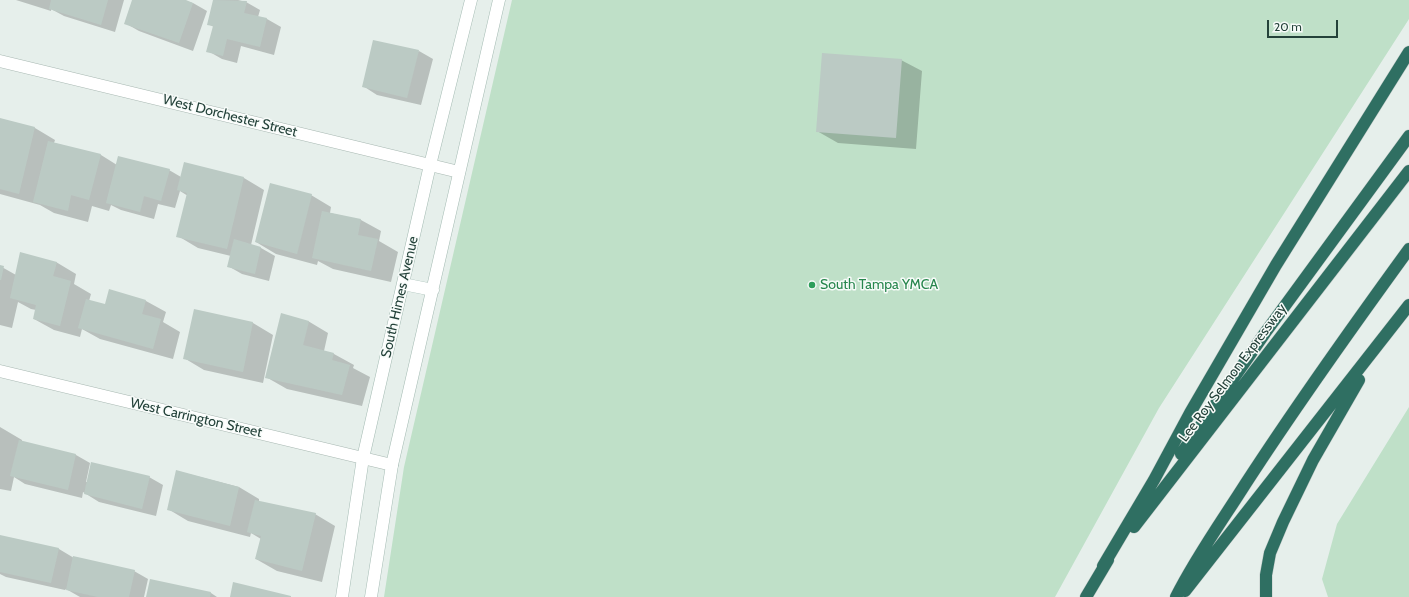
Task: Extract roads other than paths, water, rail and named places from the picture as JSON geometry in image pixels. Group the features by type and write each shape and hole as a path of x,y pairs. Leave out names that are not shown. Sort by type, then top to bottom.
{"highway":[{"path":"1103,566 1154,480 1190,413 1272,271 1409,52"},
{"path":"1103,566 1265,333 1409,136"},
{"name":"Lee Roy Selmon Expressway","path":"1086,597 1103,566 1409,171"},
{"path":"1176,597 1189,571 1260,461 1334,352 1409,249"},
{"path":"1180,597 1408,306"},
{"path":"1266,597 1266,575 1270,553 1297,491 1344,403 1370,361 1408,306"}],"street":[{"name":"South Himes Avenue","path":"342,597 363,458 430,165 471,0"},
{"path":"371,597 392,465 499,0"},
{"name":"West Dorchester Street","path":"0,61 459,172"},
{"path":"403,284 433,290"},
{"name":"West Carrington Street","path":"0,371 392,465"}],"place":[{"name":"South Tampa YMCA","path":"812,285"}]}
